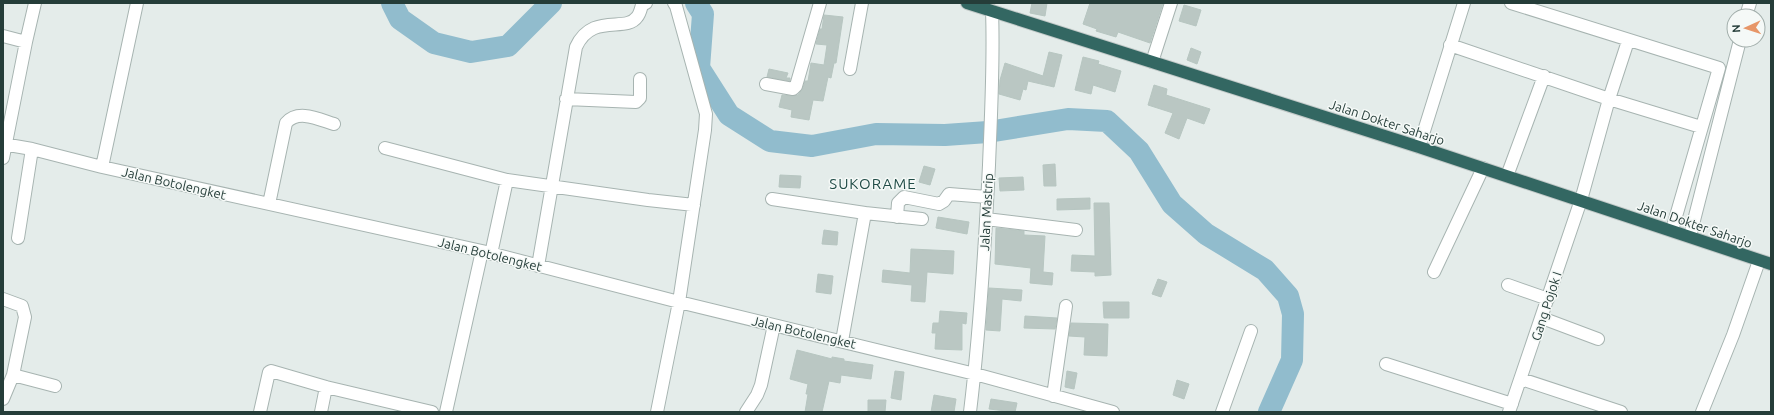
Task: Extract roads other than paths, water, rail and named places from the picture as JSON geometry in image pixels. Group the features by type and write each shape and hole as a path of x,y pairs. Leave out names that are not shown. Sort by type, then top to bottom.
{"highway":[{"name":"Jalan Dokter Saharjo","path":"967,3 1419,147 1690,236 1765,263"}],"street":[{"path":"3,158 35,3"},
{"path":"102,167 137,3"},
{"path":"538,266 574,54 578,42 590,30 598,25 630,22 637,17 642,5 646,3"},
{"path":"657,412 679,302 705,130 706,114 674,3"},
{"path":"766,84 793,89 796,86 820,3"},
{"path":"850,69 862,3"},
{"path":"1152,62 1171,3"},
{"path":"1419,147 1464,3"},
{"path":"1510,3 1628,41 1719,68 1672,230"},
{"name":"Jalan Mastrip","path":"970,412 975,374 989,164 992,11"},
{"path":"3,36 26,42"},
{"name":"Gang Pojok I","path":"1510,408 1542,318 1581,200 1609,99 1628,41"},
{"path":"1450,45 1609,99 1701,127"},
{"path":"1690,236 1738,48"},
{"path":"1507,176 1544,76"},
{"path":"566,100 636,102 640,98 640,79"},
{"path":"269,204 286,123 291,117 299,115 334,124"},
{"name":"Jalan Botolengket","path":"5,144 486,253 679,302 975,374 1113,412"},
{"path":"385,148 507,180 694,204"},
{"path":"18,238 32,149"},
{"path":"1434,272 1483,168"},
{"path":"446,412 486,253 507,180"},
{"path":"897,217 898,203 904,197 939,204 944,201 949,194 987,197"},
{"path":"772,199 922,220"},
{"path":"842,341 865,213"},
{"path":"986,218 1076,230"},
{"path":"1702,412 1765,263"},
{"path":"1508,285 1548,298"},
{"path":"3,299 22,306 25,317 13,375 3,399"},
{"path":"1053,396 1066,306"},
{"path":"1542,318 1598,339"},
{"path":"746,412 757,395 761,385 774,325"},
{"path":"1222,412 1251,331"},
{"path":"1386,364 1510,408"},
{"path":"260,412 270,371 326,387 432,412"},
{"path":"13,375 55,386"},
{"path":"1521,379 1621,412"},
{"path":"322,412 326,387"}],"waterway":[{"path":"392,3 400,19 434,43 471,52 508,46 551,3"},
{"path":"696,3 703,14 699,68 729,115 770,141 812,146 876,134 945,135 988,132 1068,119 1107,121 1139,151 1172,204 1206,234 1265,270 1288,296 1293,314 1292,360 1269,412"}],"district":[{"name":"SUKORAME","path":"873,183"}]}
